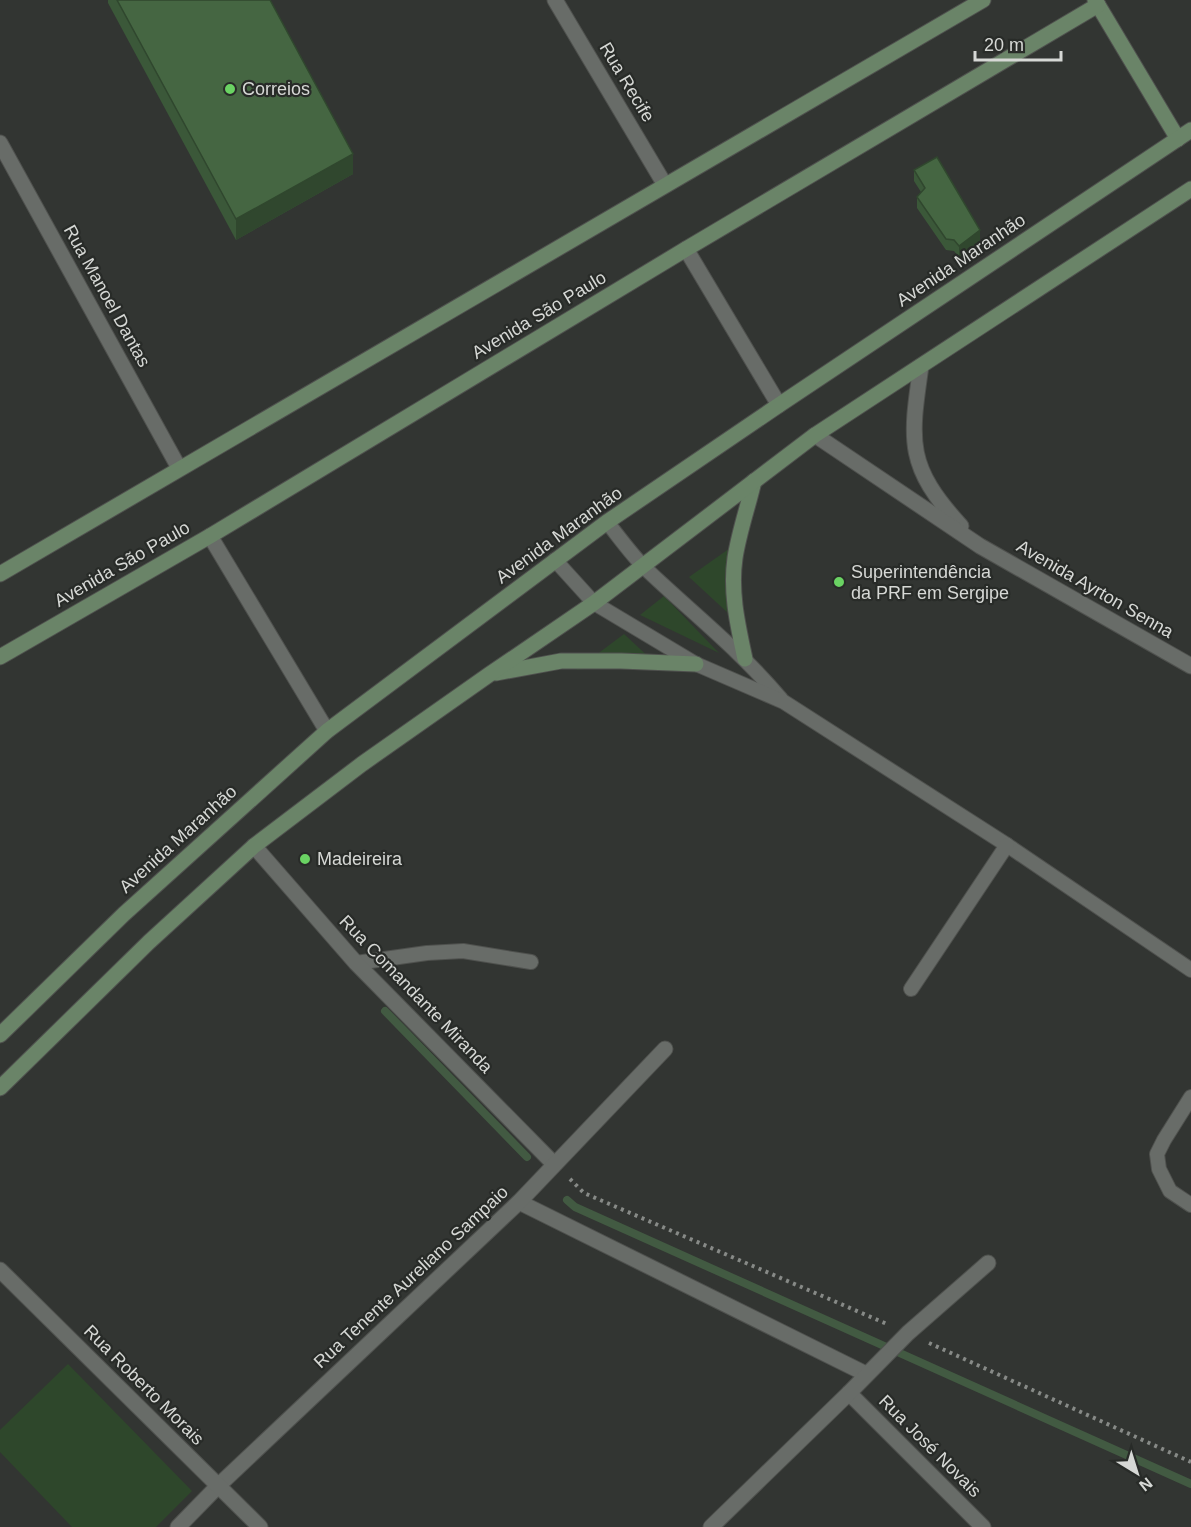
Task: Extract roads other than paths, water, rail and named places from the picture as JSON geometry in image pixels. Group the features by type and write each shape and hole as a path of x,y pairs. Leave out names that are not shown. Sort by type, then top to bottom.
{"main road":[{"path":"0,574 664,184 983,0"},
{"path":"1097,3 1178,139"},
{"name":"Avenida São Paulo","path":"0,657 210,536 1097,3"},
{"name":"Avenida Maranhão","path":"0,1035 124,914 327,731 607,522 1191,130"},
{"path":"0,1088 149,942 254,846 362,764 594,603 815,435 1191,189"},
{"path":"746,659 735,612 734,580 735,558 754,481"},
{"path":"490,674 561,661 696,664"}],"street":[{"name":"Rua Recife","path":"555,0 664,184"},
{"name":"Rua Manoel Dantas","path":"0,143 179,468"},
{"path":"686,249 779,405"},
{"name":"Avenida Ayrton Senna","path":"921,366 915,412 916,456 923,474 941,504 980,546"},
{"name":"Avenida Ayrton Senna","path":"815,435 980,546 1191,666"},
{"path":"210,536 327,731"},
{"name":"Rua Comandante Miranda","path":"254,846 356,963 554,1164"},
{"name":"Rua Tenente Aureliano Sampaio","path":"178,1527 519,1202 664,1049"},
{"path":"519,1202 866,1374"},
{"path":"711,1527 849,1394 908,1333 988,1263"},
{"name":"Rua Roberto Morais","path":"0,1270 260,1527"},
{"name":"Rua José Novais","path":"849,1394 983,1527"}],"lane":[{"path":"607,522 644,566 746,659 784,702"},
{"path":"555,560 594,603 696,664 784,702 1007,845 1191,970"},
{"path":"911,989 1007,845"},
{"path":"356,963 427,953 463,951 531,962"},
{"path":"1191,1096 1157,1154 1159,1169 1170,1191 1191,1205"}],"waterway":[{"path":"385,1011 527,1157"},
{"path":"567,1200 575,1207 1191,1484"}],"place":[{"name":"Correios","path":"230,89"},
{"name":"Superintendência da PRF em Sergipe","path":"839,582"},
{"name":"Madeireira","path":"305,859"}]}
